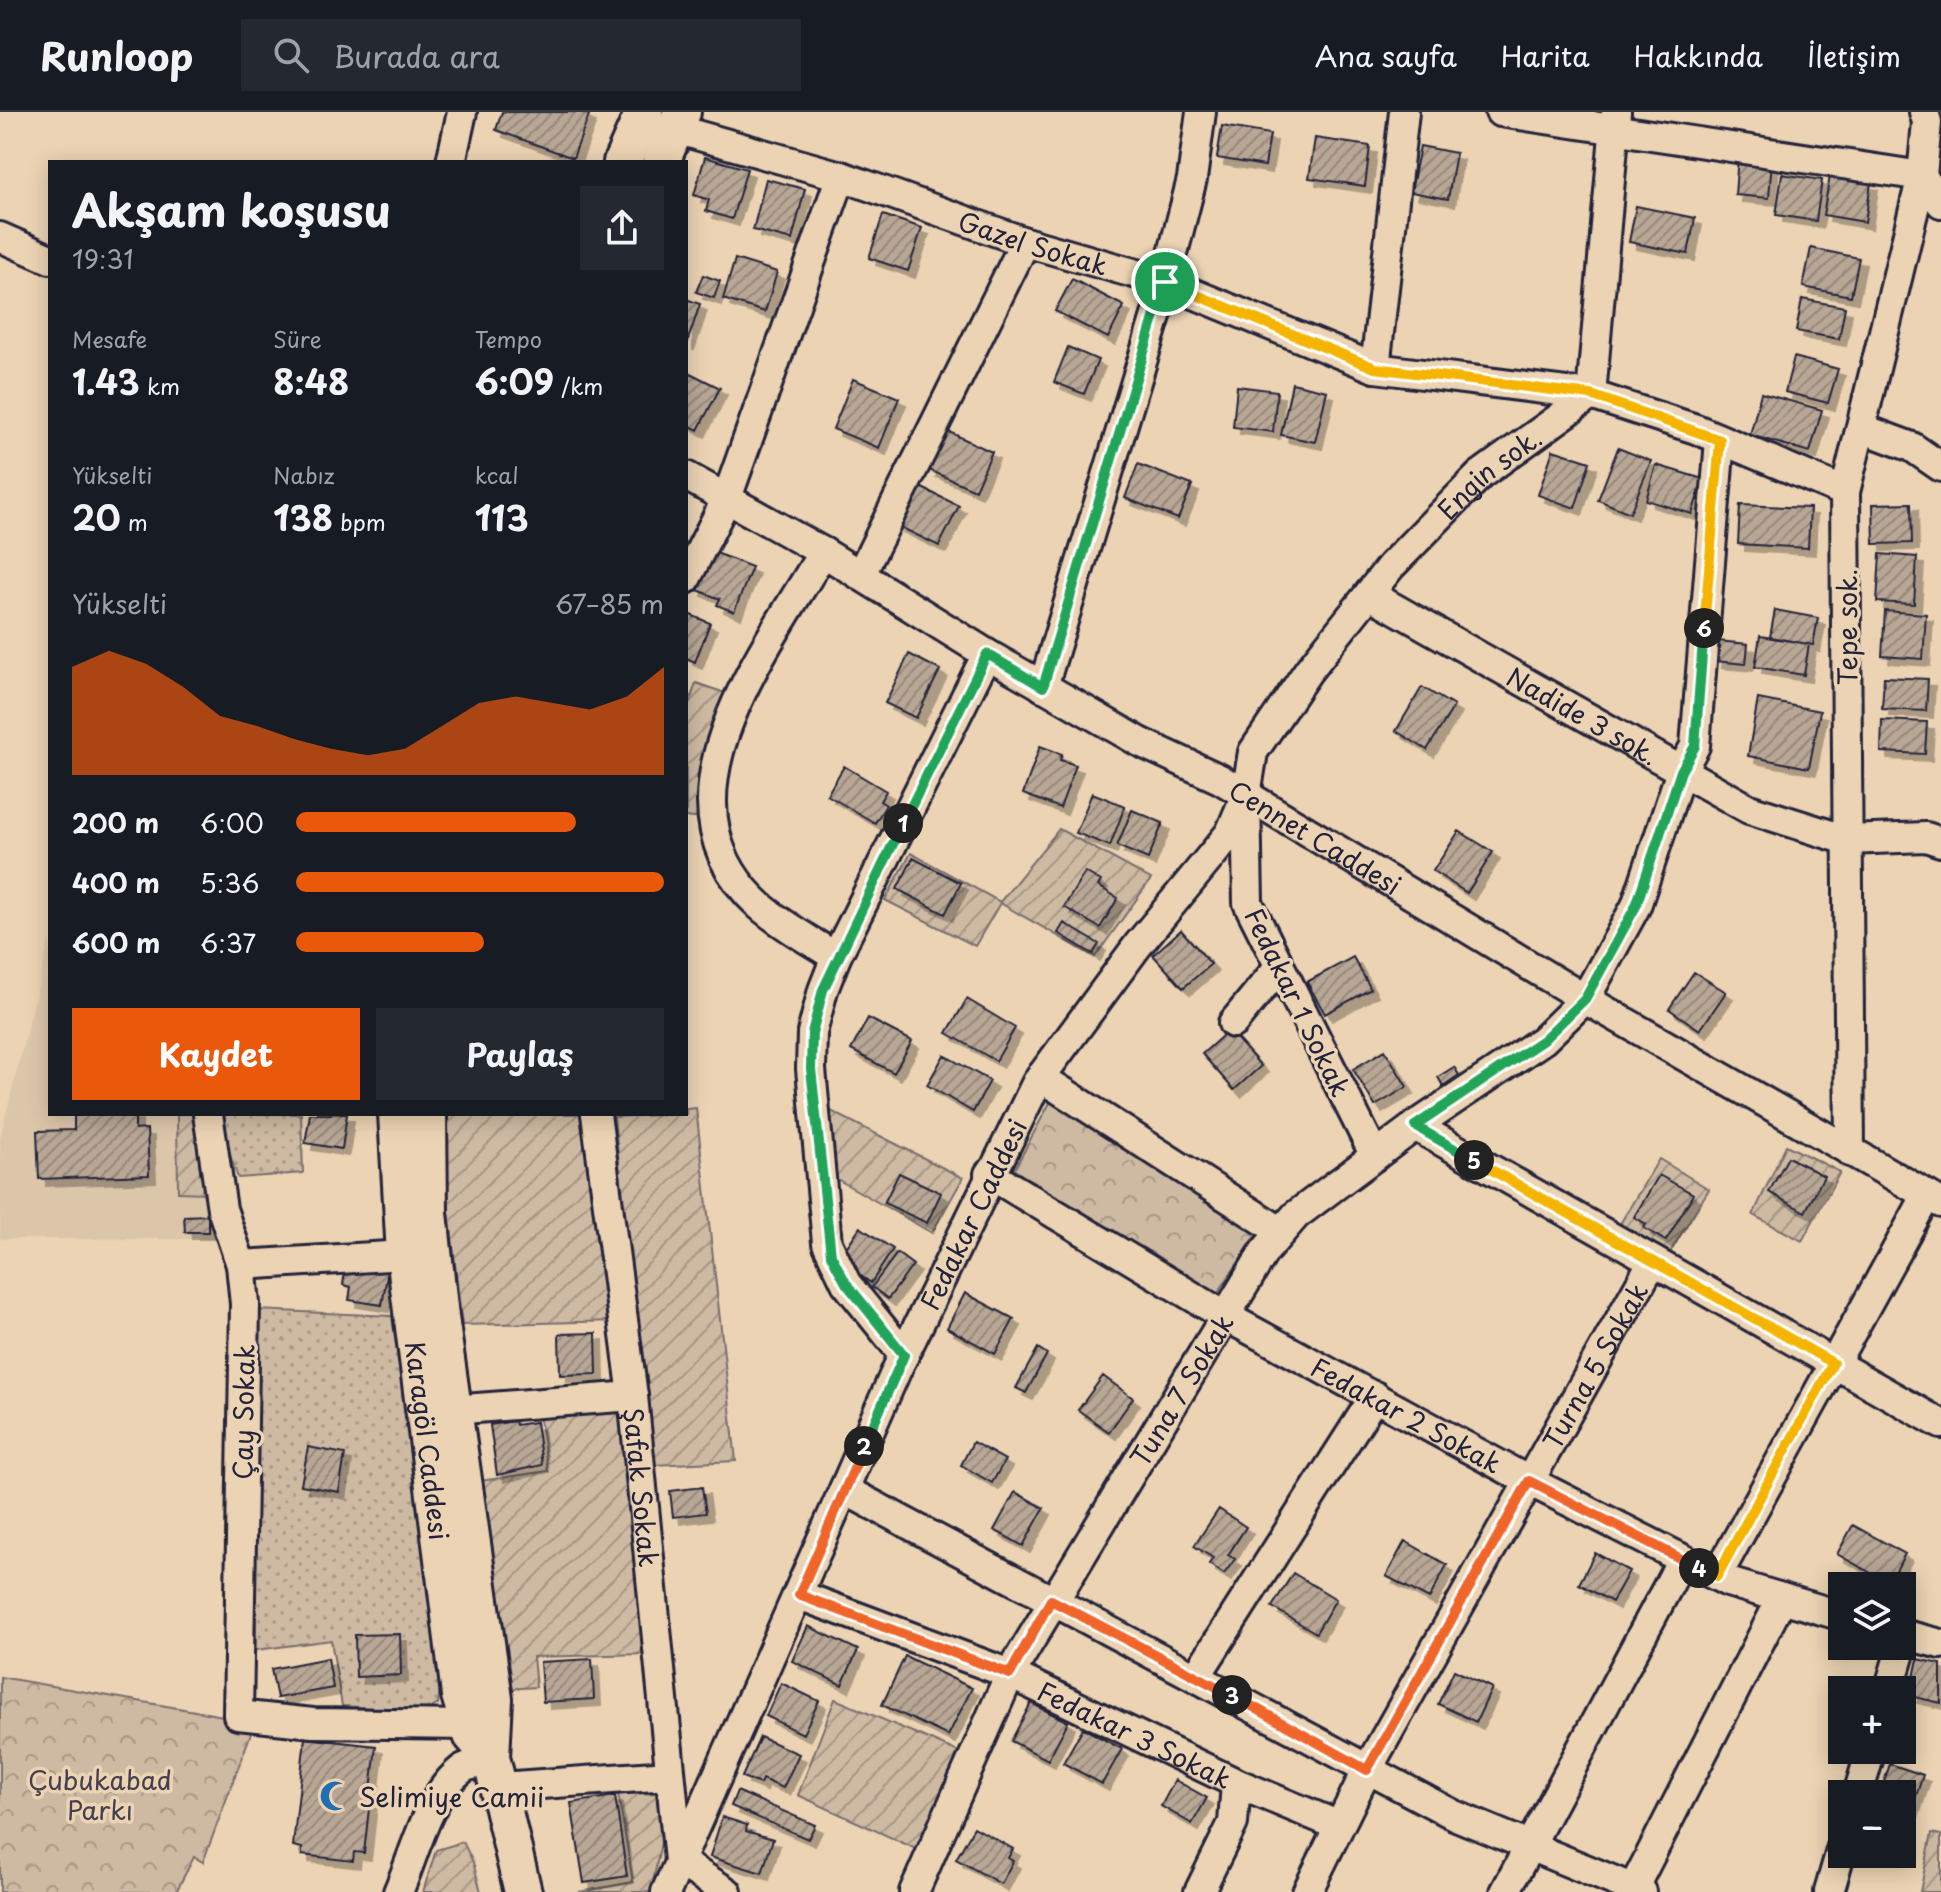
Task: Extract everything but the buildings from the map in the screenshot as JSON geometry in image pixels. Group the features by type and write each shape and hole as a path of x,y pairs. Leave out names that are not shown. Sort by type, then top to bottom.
{"main road":[{"path":"623,160 644,112"},
{"path":"662,160 678,121"},
{"name":"Karagöl Caddesi","path":"397,1116 405,1255 460,1695 468,1725 494,1768"},
{"path":"428,1116 429,1213 451,1410 478,1567 494,1699 494,1768 523,1892"}],"street":[{"path":"451,160 462,112"},
{"path":"1043,687 1165,282 1192,179 1201,112"},
{"path":"1375,368 1404,112"},
{"path":"1500,112 1616,120 1922,176 1941,203"},
{"name":"Tepe sok.","path":"1850,1152 1845,492 1922,176 1927,122 1924,112"},
{"path":"1591,395 1616,120"},
{"name":"Gazel Sokak","path":"678,121 1025,242 1165,282 1375,368 1591,395 1720,440 1845,492"},
{"path":"688,575 727,498 841,176"},
{"path":"0,237 48,258"},
{"path":"861,574 1025,242"},
{"name":"Engin sok.","path":"1246,795 1253,752 1308,671 1369,594 1480,475 1591,395"},
{"path":"1861,428 1912,447 1941,467"},
{"name":"Tuna 7 Sokak","path":"914,1892 1010,1674 1051,1600 1280,1231 1415,1126 1534,1047 1585,999 1636,906 1681,771 1695,746 1720,440"},
{"name":"Cennet Caddesi","path":"688,477 861,574 1043,687 1140,742 1246,795 1585,999 1934,1199"},
{"path":"823,552 734,707 723,735 710,800 715,834 743,887 761,907 836,957"},
{"name":"Nadide 3 sok.","path":"1369,594 1749,809 1847,840 1926,837 1941,842"},
{"path":"904,1355 846,1283 827,1243 811,1069 812,1033 820,999 836,957 987,654"},
{"name":"Fedakar 1 Sokak","path":"1246,795 1245,889 1253,917 1375,1156"},
{"name":"Fedakar Caddesi","path":"666,1892 904,1355 989,1174 1040,1077 1128,958 1230,833 1246,795"},
{"path":"1233,1023 1278,968"},
{"path":"1040,1077 1280,1231"},
{"name":"Çay Sokak","path":"208,1116 222,1209 241,1265 245,1304 238,1715 313,1723 468,1725"},
{"name":"Şafak Sokak","path":"596,1116 633,1396 679,1861"},
{"path":"1415,1126 1941,1424"},
{"name":"Fedakar 2 Sokak","path":"989,1174 1225,1316 1529,1481 1717,1576 1828,1612"},
{"path":"1717,1576 1833,1363 1934,1199"},
{"path":"241,1265 405,1255"},
{"name":"Turna 5 Sokak","path":"1307,1892 1337,1825 1367,1770 1653,1261"},
{"path":"451,1410 633,1396"},
{"path":"1197,1675 1375,1396"},
{"path":"845,1490 1197,1675 1367,1770 1530,1849 1637,1890 1782,1598"},
{"path":"1505,1892 1682,1560"},
{"name":"Fedakar 3 Sokak","path":"799,1595 1010,1674 1236,1783 1337,1825"},
{"path":"1916,1641 1941,1644"},
{"path":"398,1892 438,1800 463,1768 669,1775"},
{"path":"1200,1892 1233,1823 1236,1783"},
{"path":"679,1861 727,1892"},
{"path":"1829,1892 1836,1868"}],"shaded area":[{"path":"48,946 48,1116 195,1116 216,1239 0,1239 0,1138"}],"green space":[{"path":"696,683 725,693 706,753 702,819 688,817 688,707"},
{"path":"1059,829 1151,879 1095,957 1000,903 975,946 885,900 911,853 1000,902"},
{"path":"1053,1097 1261,1228 1216,1296 1014,1170"},
{"path":"823,1107 963,1178 932,1233 828,1174"},
{"path":"696,1108 736,1461 652,1465 614,1117 688,1116 688,1109"},
{"path":"177,1116 195,1116 206,1193 178,1192"},
{"path":"221,1116 301,1116 303,1173 238,1178 224,1138"},
{"path":"446,1116 590,1116 618,1321 462,1325 444,1167"},
{"path":"1786,1145 1840,1172 1802,1241 1753,1215"},
{"path":"1659,1159 1709,1189 1666,1259 1617,1229"},
{"path":"256,1310 392,1316 441,1679 438,1704 427,1711 342,1706 331,1640 256,1650"},
{"path":"627,1406 645,1654 533,1657 536,1687 506,1689 479,1481 548,1471 539,1414"},
{"name":"Çubukabad Parkı","path":"0,1677 229,1717 251,1733 203,1862 194,1857 176,1892 0,1892"},
{"path":"835,1699 961,1753 918,1850 798,1795"},
{"path":"660,1793 663,1833 651,1892 579,1892 633,1882 618,1794"},
{"path":"1932,1833 1941,1835 1941,1892 1920,1892"},
{"path":"463,1842 473,1862 481,1892 423,1892 436,1850"}],"place":[{"name":"Selimiye Camii","path":"335,1796"}],"route":[{"path":"1165,282 1375,368 1591,395 1696,429 1720,440 1695,746 1681,771 1636,906 1585,999 1561,1023 1515,1060 1415,1126 1833,1363 1717,1576 1529,1481 1367,1770 1197,1675 1051,1600 1010,1674 799,1595 904,1355 846,1283 827,1243 811,1069 812,1033 817,1008 836,957 987,654 1043,687 1165,282"}]}
